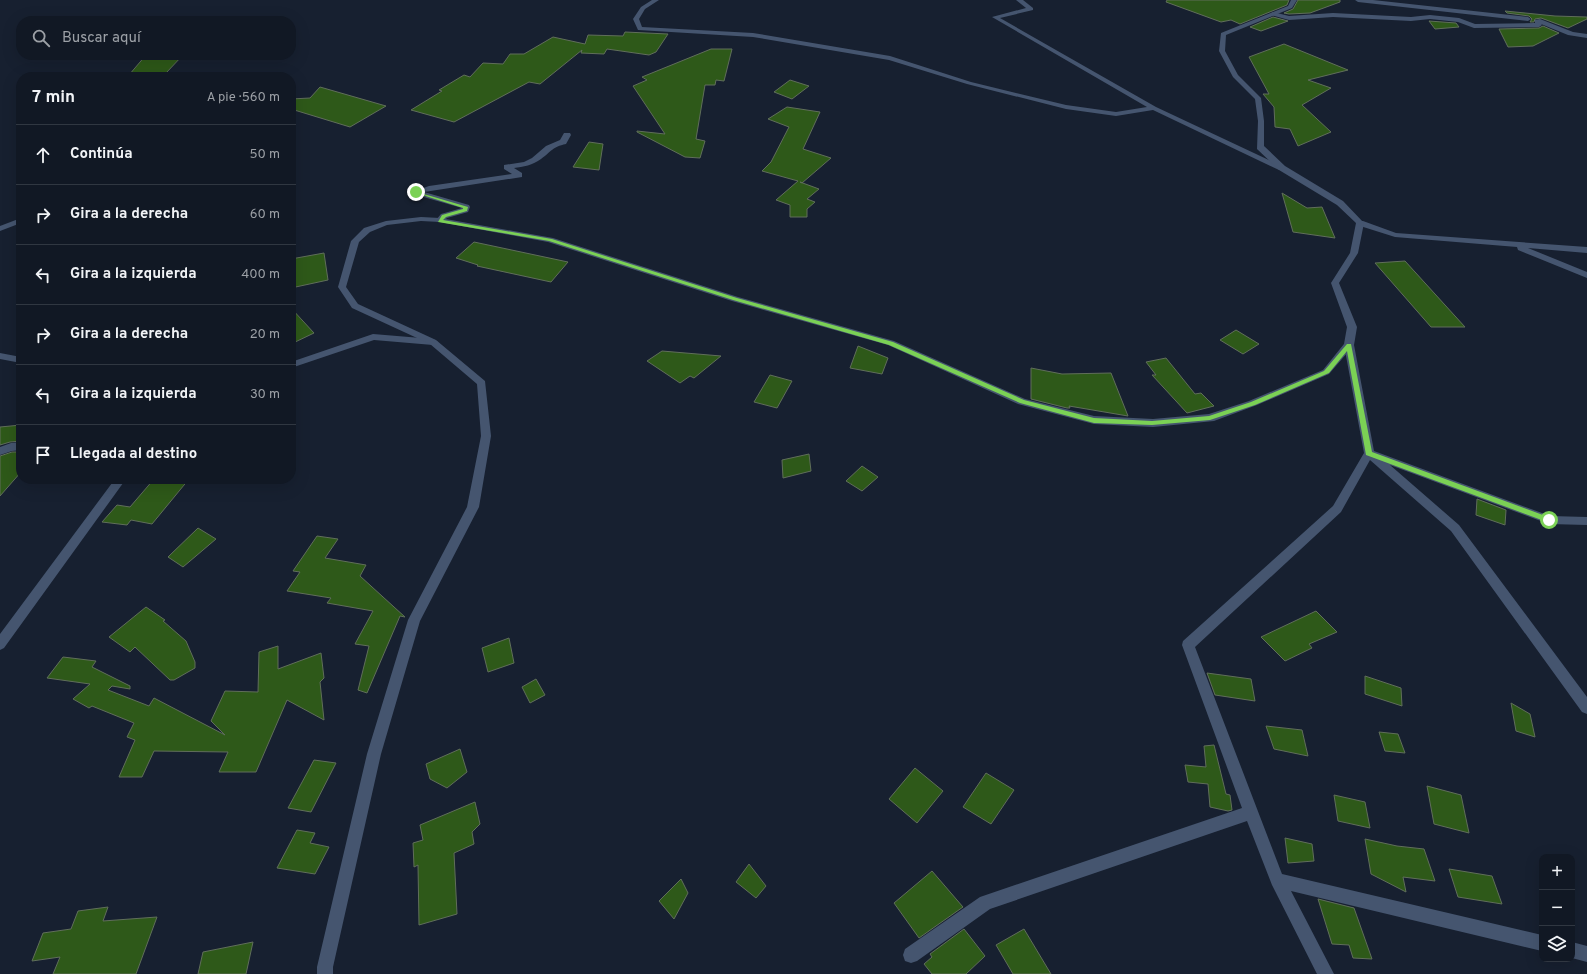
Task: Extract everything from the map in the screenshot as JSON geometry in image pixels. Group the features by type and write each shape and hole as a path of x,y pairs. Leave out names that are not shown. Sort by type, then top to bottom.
{"street":[{"path":"656,0 643,8 636,19 640,28 753,35 890,58 977,84 1066,106 1116,114 1154,108"},
{"path":"1019,0 1031,9 995,17 1154,108 1282,168 1340,203 1360,223 1395,235 1587,250"},
{"path":"1282,168 1260,147 1261,121 1258,98 1235,76 1222,51 1223,34 1290,7 1294,0"},
{"path":"1378,8 1358,0 1540,21 1572,34 1584,37 1587,36"},
{"path":"1384,11 1404,19"},
{"path":"1272,14 1289,18 1333,15 1404,19 1430,17 1458,20 1474,26 1539,25 1537,21 1540,21"},
{"path":"440,220 444,216 465,210 466,207 416,192 429,188 520,175 507,167 536,160 552,144 563,142 567,135"},
{"path":"325,974 325,967 374,754 414,620 473,507 486,436 482,383 433,342 355,306 342,287 355,241 367,230 386,223 421,219 440,220 550,240 735,299 891,344 1022,402 1094,420 1152,423 1210,418 1253,403 1326,372 1349,345"},
{"path":"0,229 16,222"},
{"path":"1360,223 1354,254 1335,283 1352,326 1349,345 1369,453 1455,528 1587,708"},
{"path":"1511,244 1587,275"},
{"path":"296,363 373,337 433,342"},
{"path":"0,356 16,359"},
{"path":"0,451 16,446"},
{"path":"1369,453 1549,520 1587,521"},
{"path":"1326,974 1277,880 1188,645 1337,509 1369,453"},
{"path":"0,644 117,484"},
{"path":"911,955 986,903 1251,812"},
{"path":"1277,880 1539,943"},
{"path":"1575,951 1587,954"}],"building":[{"path":"1167,0 1289,0 1287,5 1240,24 1231,20 1221,22 1166,2"},
{"path":"1298,0 1340,0 1340,2 1310,13 1284,13 1293,9"},
{"path":"1505,11 1555,16 1587,17 1587,19 1568,28 1541,18 1535,19 1534,22 1530,22 1532,19 1529,16 1507,13"},
{"path":"1273,17 1288,21 1261,31 1250,27"},
{"path":"1429,21 1456,23 1459,27 1435,29"},
{"path":"1543,26 1559,33 1533,46 1508,47 1499,29 1539,28"},
{"path":"625,32 668,34 656,52 649,55 607,49 604,54 581,53 582,50 540,84 529,82 454,122 411,110 442,91 439,90 464,75 470,77 483,63 503,64 510,54 524,54 553,37 585,44 588,35 623,36"},
{"path":"1284,44 1348,70 1308,80 1331,88 1302,105 1331,132 1298,146 1290,129 1275,127 1274,107 1263,94 1269,94 1249,57"},
{"path":"711,49 732,49 724,81 716,80 715,85 705,85 696,139 705,141 700,158 685,157 637,132 665,134 633,86 647,80 642,77"},
{"path":"142,60 178,60 167,72 132,72"},
{"path":"790,80 809,86 792,99 774,92"},
{"path":"320,87 386,106 350,127 296,111 296,99 310,98"},
{"path":"787,107 820,112 803,149 831,158 802,183 819,189 807,199 815,202 807,209 807,217 790,217 790,205 776,200 798,181 762,171 771,162 789,127 768,119"},
{"path":"589,142 603,144 599,170 573,167"},
{"path":"1282,193 1307,208 1322,207 1335,238 1293,232"},
{"path":"474,242 568,262 551,282 477,266 478,265 456,258"},
{"path":"324,253 328,280 296,287 296,258"},
{"path":"1405,261 1465,327 1431,327 1375,263"},
{"path":"296,313 314,333 296,342"},
{"path":"1236,330 1259,344 1243,354 1220,340"},
{"path":"858,346 888,358 882,374 850,368"},
{"path":"662,351 721,356 694,378 690,376 680,383 647,361"},
{"path":"1166,358 1195,394 1201,393 1214,406 1187,413 1152,375 1156,375 1146,362"},
{"path":"1031,368 1062,374 1111,373 1128,416 1069,406 1070,408 1067,408 1031,399"},
{"path":"770,375 792,381 777,408 754,402"},
{"path":"16,425 16,441 0,445 0,427"},
{"path":"16,452 16,478 0,496 0,456"},
{"path":"809,454 811,471 783,478 782,460"},
{"path":"862,466 878,477 862,491 846,481"},
{"path":"150,484 185,484 152,524 131,520 127,525 102,522 117,505 130,507"},
{"path":"1477,499 1506,510 1505,525 1476,515"},
{"path":"198,528 216,539 183,567 168,557"},
{"path":"317,536 338,539 325,558 366,565 360,576 405,617 400,616 367,693 358,690 369,646 355,644 373,611 327,603 331,598 287,591 300,572 293,571"},
{"path":"146,607 165,620 163,621 186,641 195,662 195,668 174,680 170,680 135,647 130,652 109,637"},
{"path":"1316,611 1337,632 1309,644 1312,648 1285,661 1261,637"},
{"path":"509,638 514,663 488,672 482,648"},
{"path":"278,646 278,669 321,653 324,678 320,682 324,720 287,700 256,772 219,772 228,752 154,751 142,777 119,777 135,740 127,737 134,723 92,706 89,708 73,699 90,684 47,678 63,657 96,661 92,667 130,686 130,689 112,686 108,690 149,706 154,698 225,735 211,721 225,691 258,692 259,652"},
{"path":"1207,673 1251,679 1255,701 1215,695"},
{"path":"1365,676 1401,688 1402,706 1365,694"},
{"path":"536,679 545,695 530,703 522,687"},
{"path":"1511,703 1530,714 1535,737 1516,731"},
{"path":"1266,726 1302,730 1308,756 1274,749"},
{"path":"1379,732 1398,734 1405,753 1385,751"},
{"path":"1214,745 1226,794 1230,795 1232,810 1228,811 1210,807 1208,784 1188,782 1185,765 1206,767 1204,746"},
{"path":"460,749 467,772 447,788 430,779 426,764"},
{"path":"314,760 336,763 311,812 288,808"},
{"path":"915,768 943,791 917,823 889,799"},
{"path":"986,773 1014,790 991,824 963,807"},
{"path":"1427,786 1461,795 1469,833 1434,824"},
{"path":"1334,795 1365,802 1370,828 1338,821"},
{"path":"475,802 480,824 472,832 474,844 454,853 457,914 419,925 418,865 414,867 413,843 423,840 420,825"},
{"path":"297,830 315,833 310,843 329,847 315,874 277,868"},
{"path":"1285,838 1312,844 1314,861 1288,863"},
{"path":"1365,839 1397,846 1424,849 1435,881 1403,877 1406,892 1371,874"},
{"path":"749,864 766,886 756,898 736,882"},
{"path":"1449,869 1492,876 1502,904 1458,897"},
{"path":"932,871 963,907 919,938 894,903"},
{"path":"681,879 688,893 674,919 659,901"},
{"path":"1318,899 1354,908 1372,959 1353,958 1349,945 1332,944"},
{"path":"108,907 103,921 157,917 136,974 53,974 60,957 32,961 43,933 71,929 78,911"},
{"path":"964,929 985,956 966,974 932,974 924,964 932,957 930,954"},
{"path":"1024,929 1051,974 1013,974 996,945"},
{"path":"253,942 246,974 198,974 203,952"}],"route":[{"path":"416,192 466,207 465,210 444,216 440,220 550,240 735,299 891,344 1022,402 1094,420 1152,423 1210,418 1253,403 1326,372 1349,345 1369,453 1549,520"}]}
